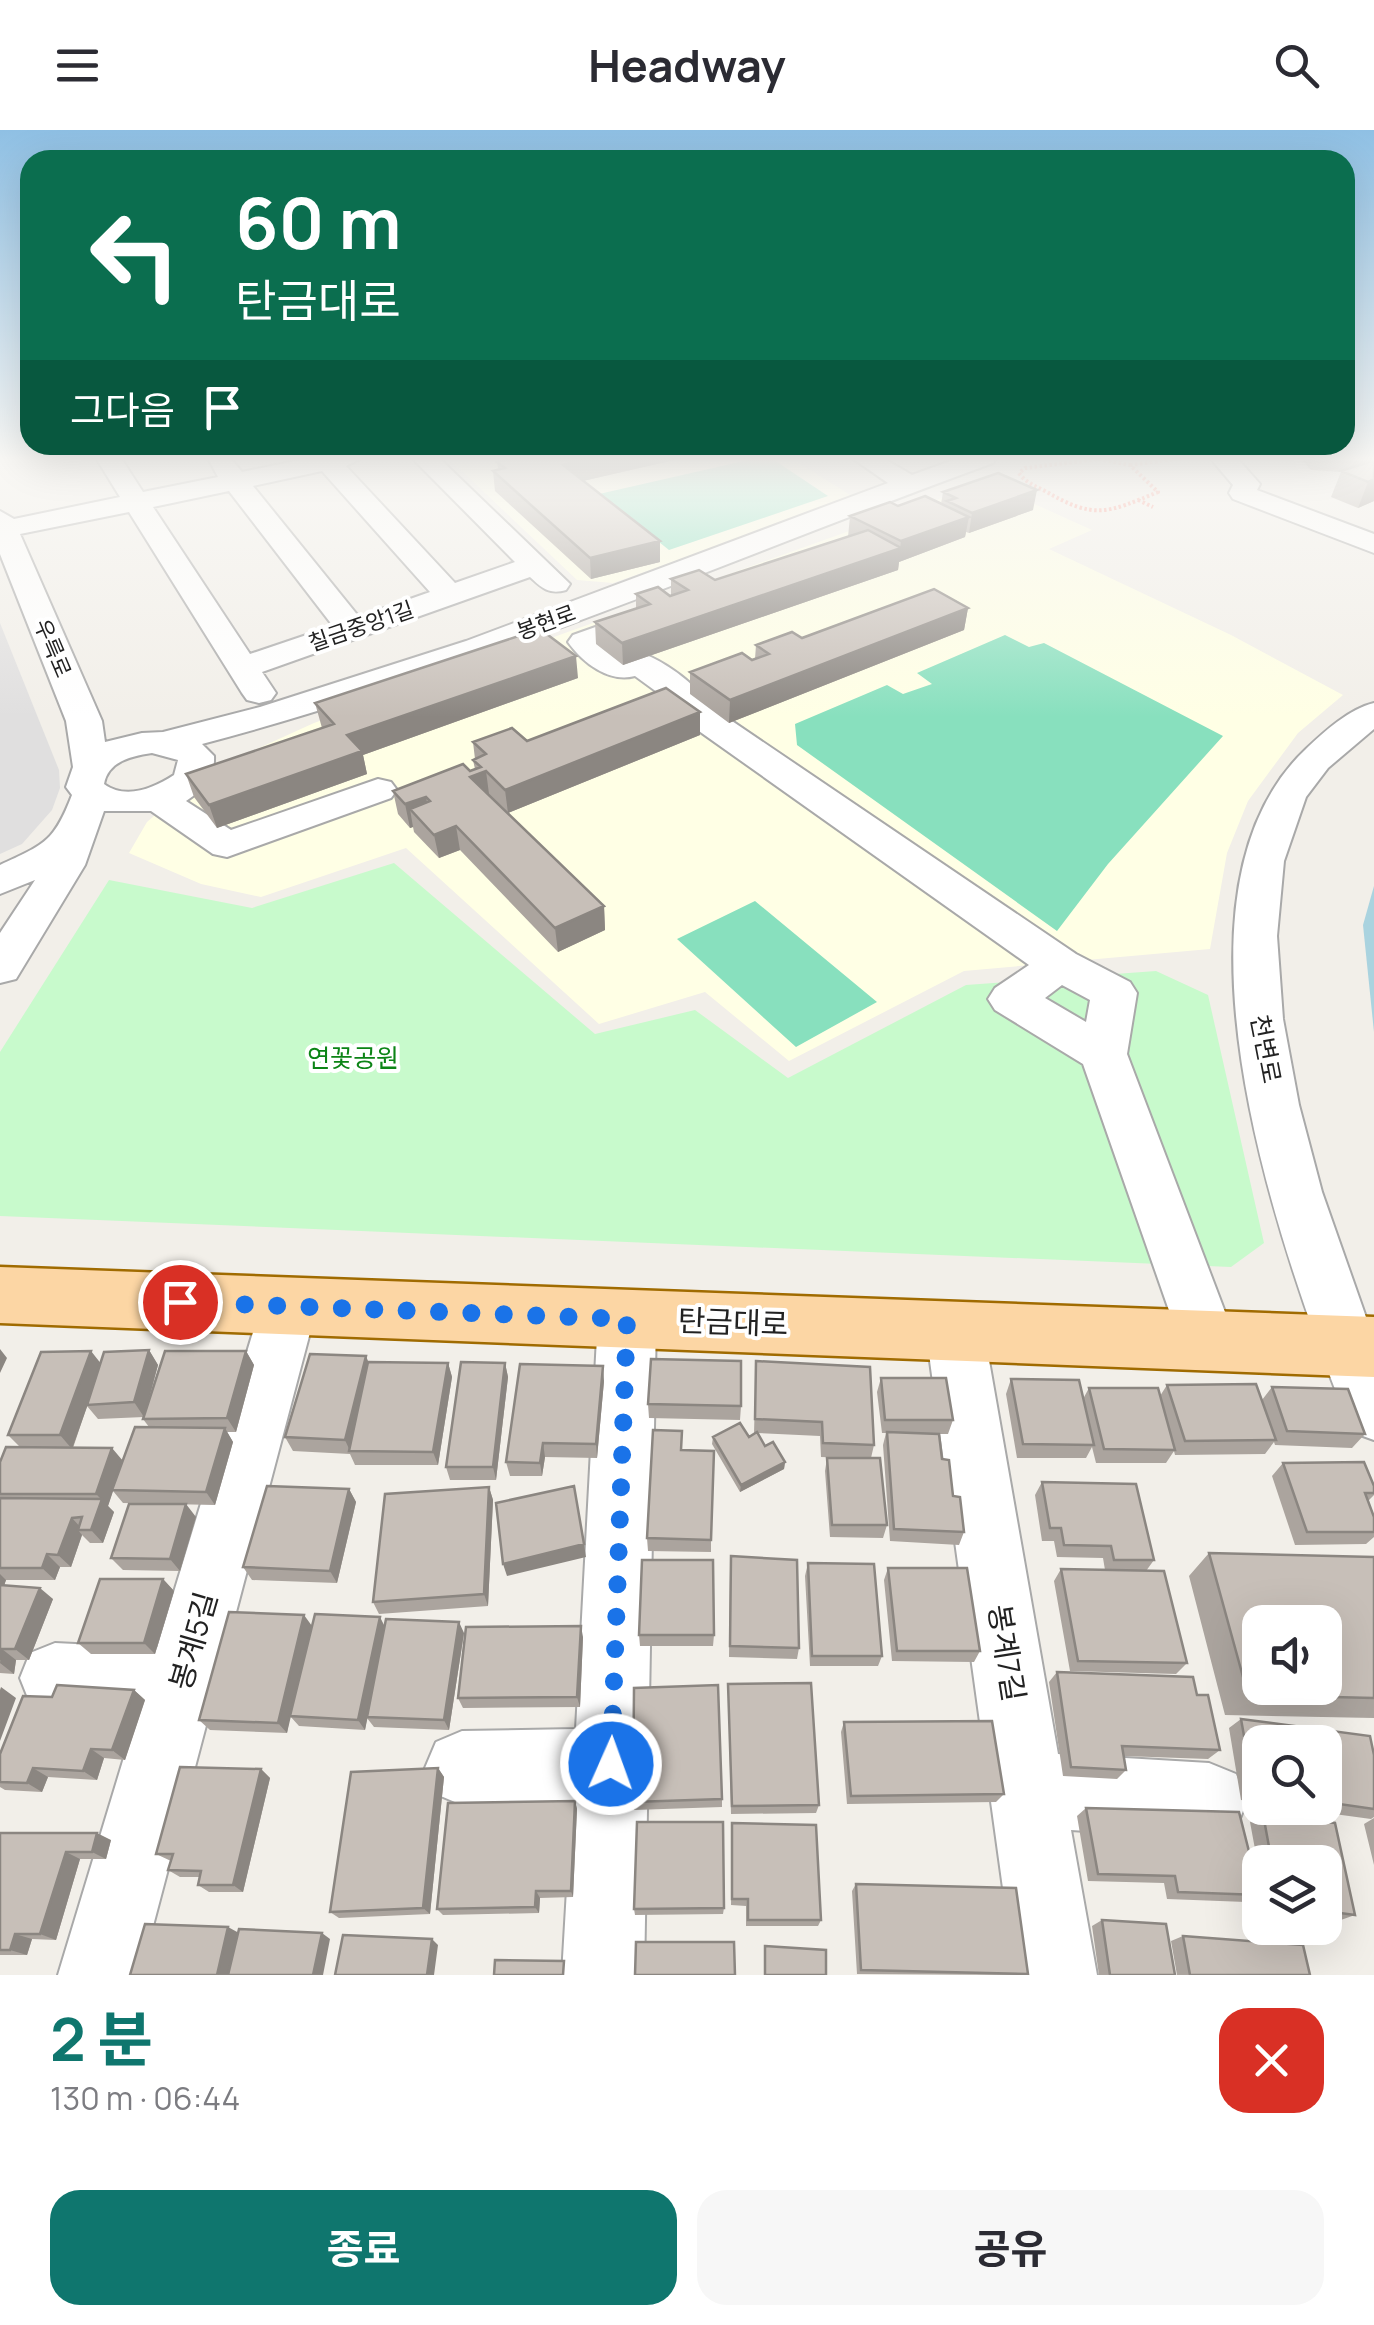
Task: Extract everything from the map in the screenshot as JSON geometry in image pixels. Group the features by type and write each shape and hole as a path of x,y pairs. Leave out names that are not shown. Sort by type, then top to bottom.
{"main road":[{"name":"탄금대로","path":"0,1295 1360,1347"}],"street":[{"name":"우륵로","path":"10,544 84,721 91,781"},
{"path":"163,544 275,717"},
{"path":"284,544 352,630"},
{"path":"406,544 450,595"},
{"path":"514,544 582,609"},
{"name":"봉현로","path":"167,750 275,717 758,544"},
{"path":"832,544 623,614 638,624 584,642 621,670 639,664 678,696 1060,965 1011,999 1103,1054 1207,1341"},
{"path":"1343,544 1372,556"},
{"name":"칠금중앙1길","path":"243,668 535,564"},
{"path":"640,715 715,677"},
{"name":"천변로","path":"1374,713 1329,745 1287,796 1259,870 1254,990 1285,1153 1360,1347 1374,1412"},
{"path":"0,882 70,851 149,801 188,782 167,750 84,721"},
{"path":"0,968 16,914 70,851 91,781 117,750 167,750"},
{"path":"91,781 103,802 149,801 227,845 378,790"},
{"name":"봉계5길","path":"98,1975 289,1306"},
{"path":"603,1975 627,1319"},
{"name":"봉계7길","path":"955,1332 1056,1975"},
{"path":"55,1678 181,1685"},
{"path":"462,1768 611,1764"},
{"path":"1027,1790 1209,1801"}],"shaded area":[{"path":"539,544 724,544 613,583 577,580"},
{"path":"813,544 1060,544 1049,549 1231,635 1343,695 1298,733 1248,801 1227,853 1210,949 964,971 789,1061 705,992 599,1024 406,848 261,897 201,884 129,853 147,822 202,774 314,723"},
{"path":"0,623 59,770 60,788 52,810 22,844 0,854"}],"green space":[{"path":"662,544 686,544 669,550"},
{"path":"1005,635 1029,647 1044,643 1223,736 1108,864 1057,931 797,745 795,724 887,685 903,694 932,684 917,673"},
{"name":"연꽃공원","path":"394,863 595,1034 695,1010 788,1078 966,985 1156,971 1208,995 1264,1243 1231,1267 0,1216 0,1052 109,880 252,908"},
{"path":"755,901 877,1002 796,1047 677,939"}],"water":[{"path":"1374,886 1374,1032 1363,925"}],"building":[{"path":"575,544 647,544 590,558"},
{"path":"825,544 894,544 901,548 622,643 595,622 650,604 636,594 658,587 670,596 688,590 671,579 699,570 715,580"},
{"path":"934,589 968,608 730,700 690,672 742,653 752,660 769,654 756,645 792,632 802,638"},
{"path":"540,629 576,656 347,735 362,751 209,805 186,774 334,724 315,703"},
{"path":"666,688 700,712 505,790 486,771 470,777 604,906 555,928 456,826 434,835 410,809 430,801 426,797 405,804 393,791 463,764 470,771 481,767 473,760 486,754 473,742 512,728 527,741"},
{"path":"149,1350 134,1402 87,1405 104,1352"},
{"path":"91,1351 60,1435 8,1435 41,1352"},
{"path":"165,1351 246,1351 227,1418 143,1419"},
{"path":"310,1354 366,1356 345,1440 285,1437"},
{"path":"651,1359 741,1361 741,1406 648,1404"},
{"path":"756,1361 870,1367 874,1445 823,1443 822,1422 755,1419"},
{"path":"368,1362 448,1363 433,1452 349,1451"},
{"path":"461,1362 505,1363 493,1467 446,1467"},
{"path":"520,1364 603,1366 596,1444 543,1443 540,1463 506,1462"},
{"path":"881,1378 946,1378 953,1420 885,1420"},
{"path":"1011,1379 1079,1380 1094,1445 1023,1444"},
{"path":"1256,1384 1276,1440 1185,1441 1167,1385"},
{"path":"1272,1387 1348,1389 1365,1434 1287,1431"},
{"path":"1089,1388 1158,1388 1175,1450 1104,1449"},
{"path":"740,1423 749,1437 757,1432 765,1446 773,1442 785,1462 741,1485 713,1437"},
{"path":"135,1427 225,1428 206,1492 112,1490"},
{"path":"653,1430 682,1431 681,1450 714,1451 711,1540 647,1538"},
{"path":"887,1432 939,1434 942,1459 949,1460 953,1496 960,1497 964,1532 894,1529"},
{"path":"6,1447 112,1448 96,1494 0,1494 0,1462"},
{"path":"827,1458 880,1458 887,1525 832,1525"},
{"path":"1364,1462 1374,1486 1374,1493 1365,1493 1374,1517 1374,1532 1307,1532 1283,1463"},
{"path":"1042,1482 1136,1484 1154,1560 1114,1560 1111,1546 1064,1545 1061,1528 1050,1528"},
{"path":"267,1486 349,1489 330,1571 243,1567"},
{"path":"574,1486 584,1544 503,1564 496,1503"},
{"path":"489,1487 484,1594 373,1602 385,1494"},
{"path":"0,1498 102,1499 91,1530 78,1530 82,1517 72,1518 58,1555 47,1554 42,1568 0,1568"},
{"path":"129,1504 186,1504 170,1559 111,1558"},
{"path":"1209,1553 1374,1557 1374,1698 1342,1697 1342,1605 1242,1605 1242,1673"},
{"path":"731,1556 797,1560 799,1648 730,1646"},
{"path":"642,1560 713,1560 714,1635 639,1635"},
{"path":"808,1563 874,1564 882,1656 812,1656"},
{"path":"888,1568 967,1568 980,1651 897,1651"},
{"path":"1061,1569 1164,1571 1187,1663 1078,1661"},
{"path":"100,1579 163,1579 144,1643 78,1643"},
{"path":"0,1585 40,1588 15,1649 2,1649 0,1660"},
{"path":"229,1612 304,1615 278,1723 199,1720"},
{"path":"315,1614 380,1617 358,1720 290,1716"},
{"path":"386,1619 459,1622 444,1720 367,1717"},
{"path":"581,1626 577,1697 458,1698 466,1627"},
{"path":"1057,1672 1193,1677 1197,1695 1208,1695 1220,1750 1122,1746 1126,1770 1071,1767"},
{"path":"811,1683 819,1805 732,1806 728,1684"},
{"path":"57,1685 134,1690 112,1750 91,1749 83,1771 33,1768 27,1783 0,1782 0,1754 23,1696 52,1697"},
{"path":"718,1685 722,1799 633,1802 634,1688"},
{"path":"1241,1719 1287,1725 1242,1725"},
{"path":"992,1721 1004,1794 851,1796 844,1722"},
{"path":"1342,1732 1370,1736 1374,1809 1342,1804"},
{"path":"180,1767 261,1769 233,1885 198,1885 201,1871 168,1870 173,1854 156,1854"},
{"path":"438,1768 423,1908 330,1912 351,1772"},
{"path":"575,1801 571,1891 536,1891 535,1907 437,1909 448,1803"},
{"path":"1086,1808 1239,1812 1247,1845 1242,1845 1242,1894 1178,1892 1175,1876 1098,1874"},
{"path":"637,1822 723,1822 724,1908 634,1909"},
{"path":"732,1823 816,1825 821,1920 748,1920 748,1899 732,1899"},
{"path":"1265,1825 1335,1825 1340,1845 1269,1845"},
{"path":"0,1833 97,1833 92,1852 66,1852 40,1934 15,1934 10,1950 0,1950"},
{"path":"1342,1855 1355,1915 1342,1913"},
{"path":"856,1884 1016,1888 1028,1974 861,1970"},
{"path":"1102,1920 1166,1924 1175,1975 1110,1975"},
{"path":"145,1924 228,1927 217,1975 130,1975"},
{"path":"239,1929 322,1933 313,1975 228,1975"},
{"path":"343,1935 432,1939 427,1975 335,1975"},
{"path":"1183,1936 1242,1940 1242,1945 1303,1945 1310,1975 1190,1975"},
{"path":"636,1942 734,1942 735,1975 635,1975"},
{"path":"765,1946 826,1950 826,1975 765,1975"},
{"path":"495,1960 564,1961 563,1975 494,1975"}],"route":[{"path":"180,1302 627,1319 611,1764"}]}
